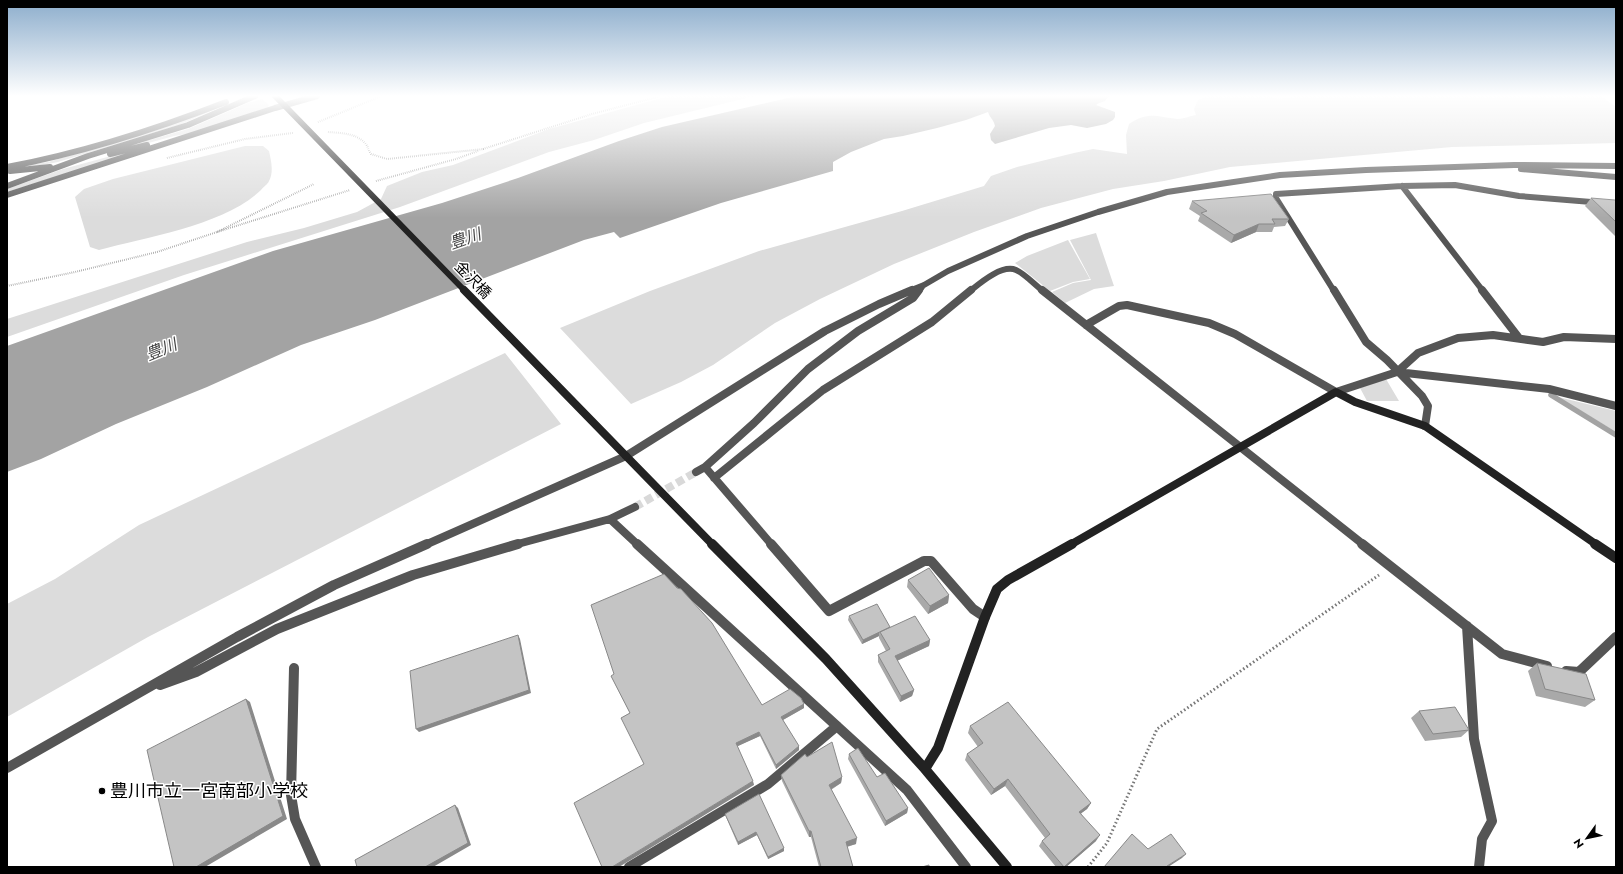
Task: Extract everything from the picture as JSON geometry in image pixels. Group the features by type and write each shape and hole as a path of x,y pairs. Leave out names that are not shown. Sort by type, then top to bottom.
{"main road":[{"name":"金沢橋","path":"315,137 826,659 925,769 1003,866"},
{"path":"925,769 938,748 985,617 997,589 1008,580 1241,448 1336,392 1355,402 1425,426 1616,558"}],"street":[{"path":"7,167 67,155 128,137"},
{"path":"7,186 88,156 150,137"},
{"path":"7,195 189,137"},
{"path":"7,172 67,164 167,140 179,140"},
{"path":"7,768 237,637 334,585 626,456 825,332 879,304 924,285 948,271 1027,236 1098,212 1167,192 1280,175 1366,170 1514,165 1616,166"},
{"path":"1514,165 1521,169 1532,171 1616,177"},
{"path":"1425,426 1428,406 1422,396 1387,360 1366,342 1276,198 1276,194 1402,186 1455,185 1519,196 1616,204"},
{"path":"1402,186 1518,338"},
{"path":"714,478 823,390 932,322 986,278 1006,268 1016,270 1502,654 1556,669 1579,672 1616,638"},
{"path":"696,472 705,467 754,423 808,369 858,331 913,298 924,285"},
{"path":"1086,325 1119,306 1127,305 1209,323 1235,334 1290,364 1336,392 1397,372 1418,353 1458,338 1493,335 1543,342 1564,338 1616,339"},
{"path":"1397,372 1548,389 1616,406"},
{"path":"705,467 829,611 924,561 931,561 973,609 985,617"},
{"path":"138,693 196,672 277,629 413,575 494,550 610,519 635,507"},
{"path":"610,519 907,790 966,867"},
{"path":"1467,626 1474,739 1492,821 1482,840 1479,867"},
{"path":"294,668 291,795 296,819 316,867"},
{"path":"629,867 768,784 837,726"}],"path":[{"path":"167,158 260,137"},
{"path":"358,137 364,141 370,155 377,158 386,159 484,149"},
{"path":"374,182 456,159 520,137"},
{"path":"217,232 314,184"},
{"path":"7,286 75,272 157,252 352,189"},
{"path":"1088,867 1107,843 1157,729 1392,567"}],"shaded area":[{"path":"129,137 140,137 58,162 7,168 48,162"},
{"path":"161,137 171,137 119,151 119,149"},
{"path":"528,137 603,137 549,152 400,207 184,275 7,337 7,319 247,242 304,228 357,212 381,199 387,186 422,172 453,165"},
{"path":"1126,137 1616,137 1616,143 1452,147 1230,167 1164,181 1113,189 1041,208 974,232 894,264 820,299 775,323 713,365 681,382 631,404 560,328 650,291 759,251 902,211 984,186 991,176 1017,167 1093,149 1127,154"},
{"path":"148,146 149,148 7,192 7,189 63,169"},
{"path":"245,146 263,146 269,151 272,170 268,183 246,202 207,221 162,235 99,250 90,247 75,197 84,189 113,179"},
{"path":"1096,233 1114,286 1094,289 1065,303 1052,292 1073,283 1091,280 1070,240"},
{"path":"1068,240 1090,279 1073,282 1050,291 1015,263 1027,256"},
{"path":"505,353 561,424 148,637 7,717 7,604 55,579 139,525"},
{"path":"1386,379 1399,401 1367,401 1360,388"},
{"path":"1558,397 1616,411 1616,432"}],"water":[{"name":"豊川","path":"632,137 898,137 884,139 851,152 833,162 833,171 721,203 620,238 614,232 584,240 375,320 301,345 207,387 116,424 41,459 7,472 7,346 273,251 442,203 518,178"},
{"path":"990,137 1019,137 995,144 991,140"}],"building":[{"path":"1271,194 1289,219 1272,219 1275,224 1259,224 1234,235 1201,213 1207,211 1192,201"},
{"path":"1591,198 1615,200 1616,222"},
{"path":"929,568 949,595 930,606 908,580"},
{"path":"664,574 677,588 681,589 712,623 762,705 790,689 801,698 804,704 781,717 799,746 776,765 759,732 736,743 753,781 612,867 602,867 574,803 644,764 621,718 630,713 611,676 614,674 591,605"},
{"path":"877,604 890,627 863,640 849,616"},
{"path":"915,616 930,640 895,656 914,690 901,696 878,655 890,649 880,632"},
{"path":"518,635 529,690 416,729 410,671"},
{"path":"1537,663 1586,674 1595,700 1545,689"},
{"path":"246,699 283,816 196,867 174,867 147,750"},
{"path":"1008,702 1091,803 1079,812 1100,835 1064,867 1042,841 1050,834 1008,779 994,789 967,754 983,743 970,726"},
{"path":"1455,707 1469,730 1433,734 1419,711"},
{"path":"832,742 842,777 829,785 857,838 846,842 853,867 821,867 811,831 809,831 781,775 805,754 807,757"},
{"path":"858,748 877,777 885,773 908,808 886,821 849,754"},
{"path":"759,794 784,848 768,857 756,832 738,842 725,814"},
{"path":"455,805 468,843 425,867 357,867 355,860"},
{"path":"1132,834 1148,849 1171,834 1186,854 1167,866 1168,867 1104,867"}],"waterway":[{"path":"1551,395 1616,435"}],"tunnel":[{"path":"635,507 696,472"}],"place":[{"name":"豊川市立一宮南部小学校","path":"102,791"}]}
